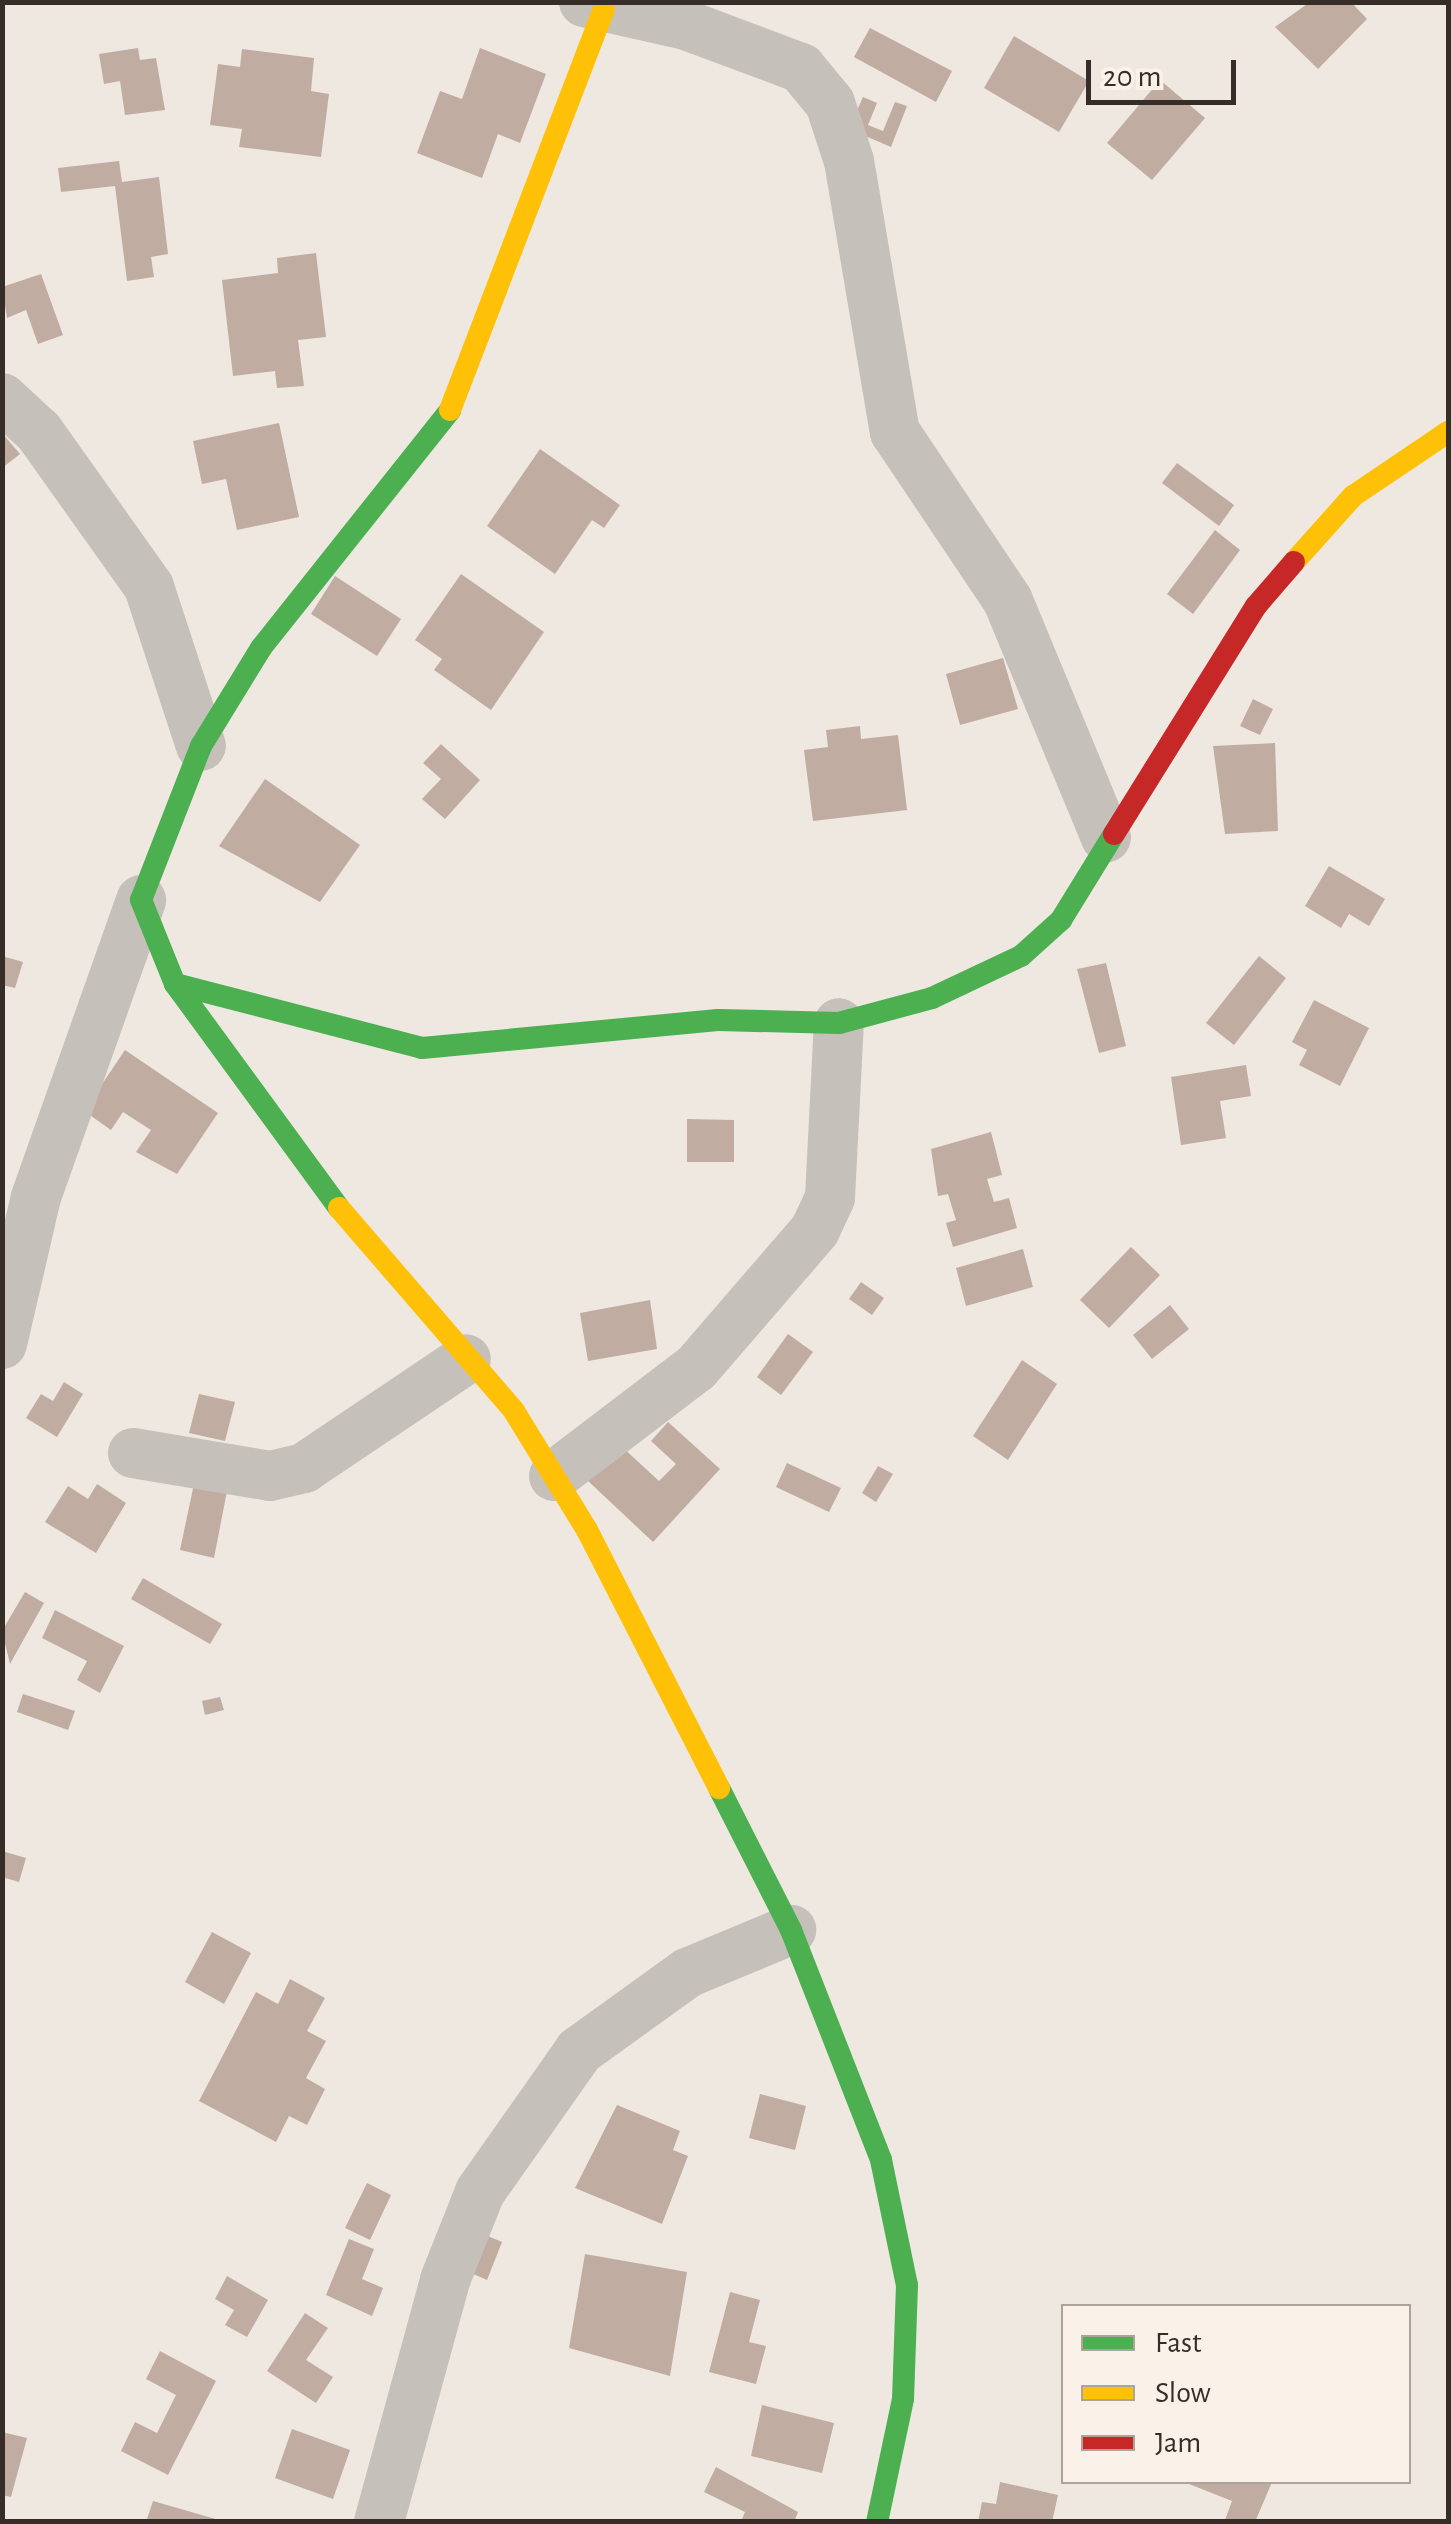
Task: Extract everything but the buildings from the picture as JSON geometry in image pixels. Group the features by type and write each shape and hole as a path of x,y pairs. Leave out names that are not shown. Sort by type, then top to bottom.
{"street":[{"path":"2,1344 36,1197 141,900 201,746 261,648 427,450 462,389 594,6 686,25 802,68 830,103 849,161 895,432 1008,601 1106,838"},
{"path":"2,398 39,432 149,587 201,746"},
{"path":"175,984 422,1048 700,1022 839,1023 932,998 1021,956 1061,920 1106,838 1256,606 1353,496 1448,432"},
{"path":"141,900 175,984 298,1161 514,1412 554,1476 790,1930 882,2160 907,2285 903,2399 877,2522"},
{"path":"554,1476 696,1368 815,1230 830,1198 839,1023"},
{"path":"133,1454 270,1476 304,1468 466,1359"},
{"path":"379,2522 444,2280 480,2192 579,2051 687,1973 790,1930"}],"traffic: fast":[{"path":"339,1208 175,984 141,900 201,746 261,648 450,410"},
{"path":"175,984 422,1048 718,1020 839,1023 932,998 1021,956 1061,920 1114,834"},
{"path":"719,1788 791,1930 881,2160 907,2285 903,2399 877,2522"}],"traffic: slow":[{"path":"450,410 604,9"},
{"path":"1294,562 1353,496 1448,432"},
{"path":"339,1208 514,1411 587,1530 719,1788"}],"traffic: jam":[{"path":"1114,834 1256,606 1294,562"}]}
